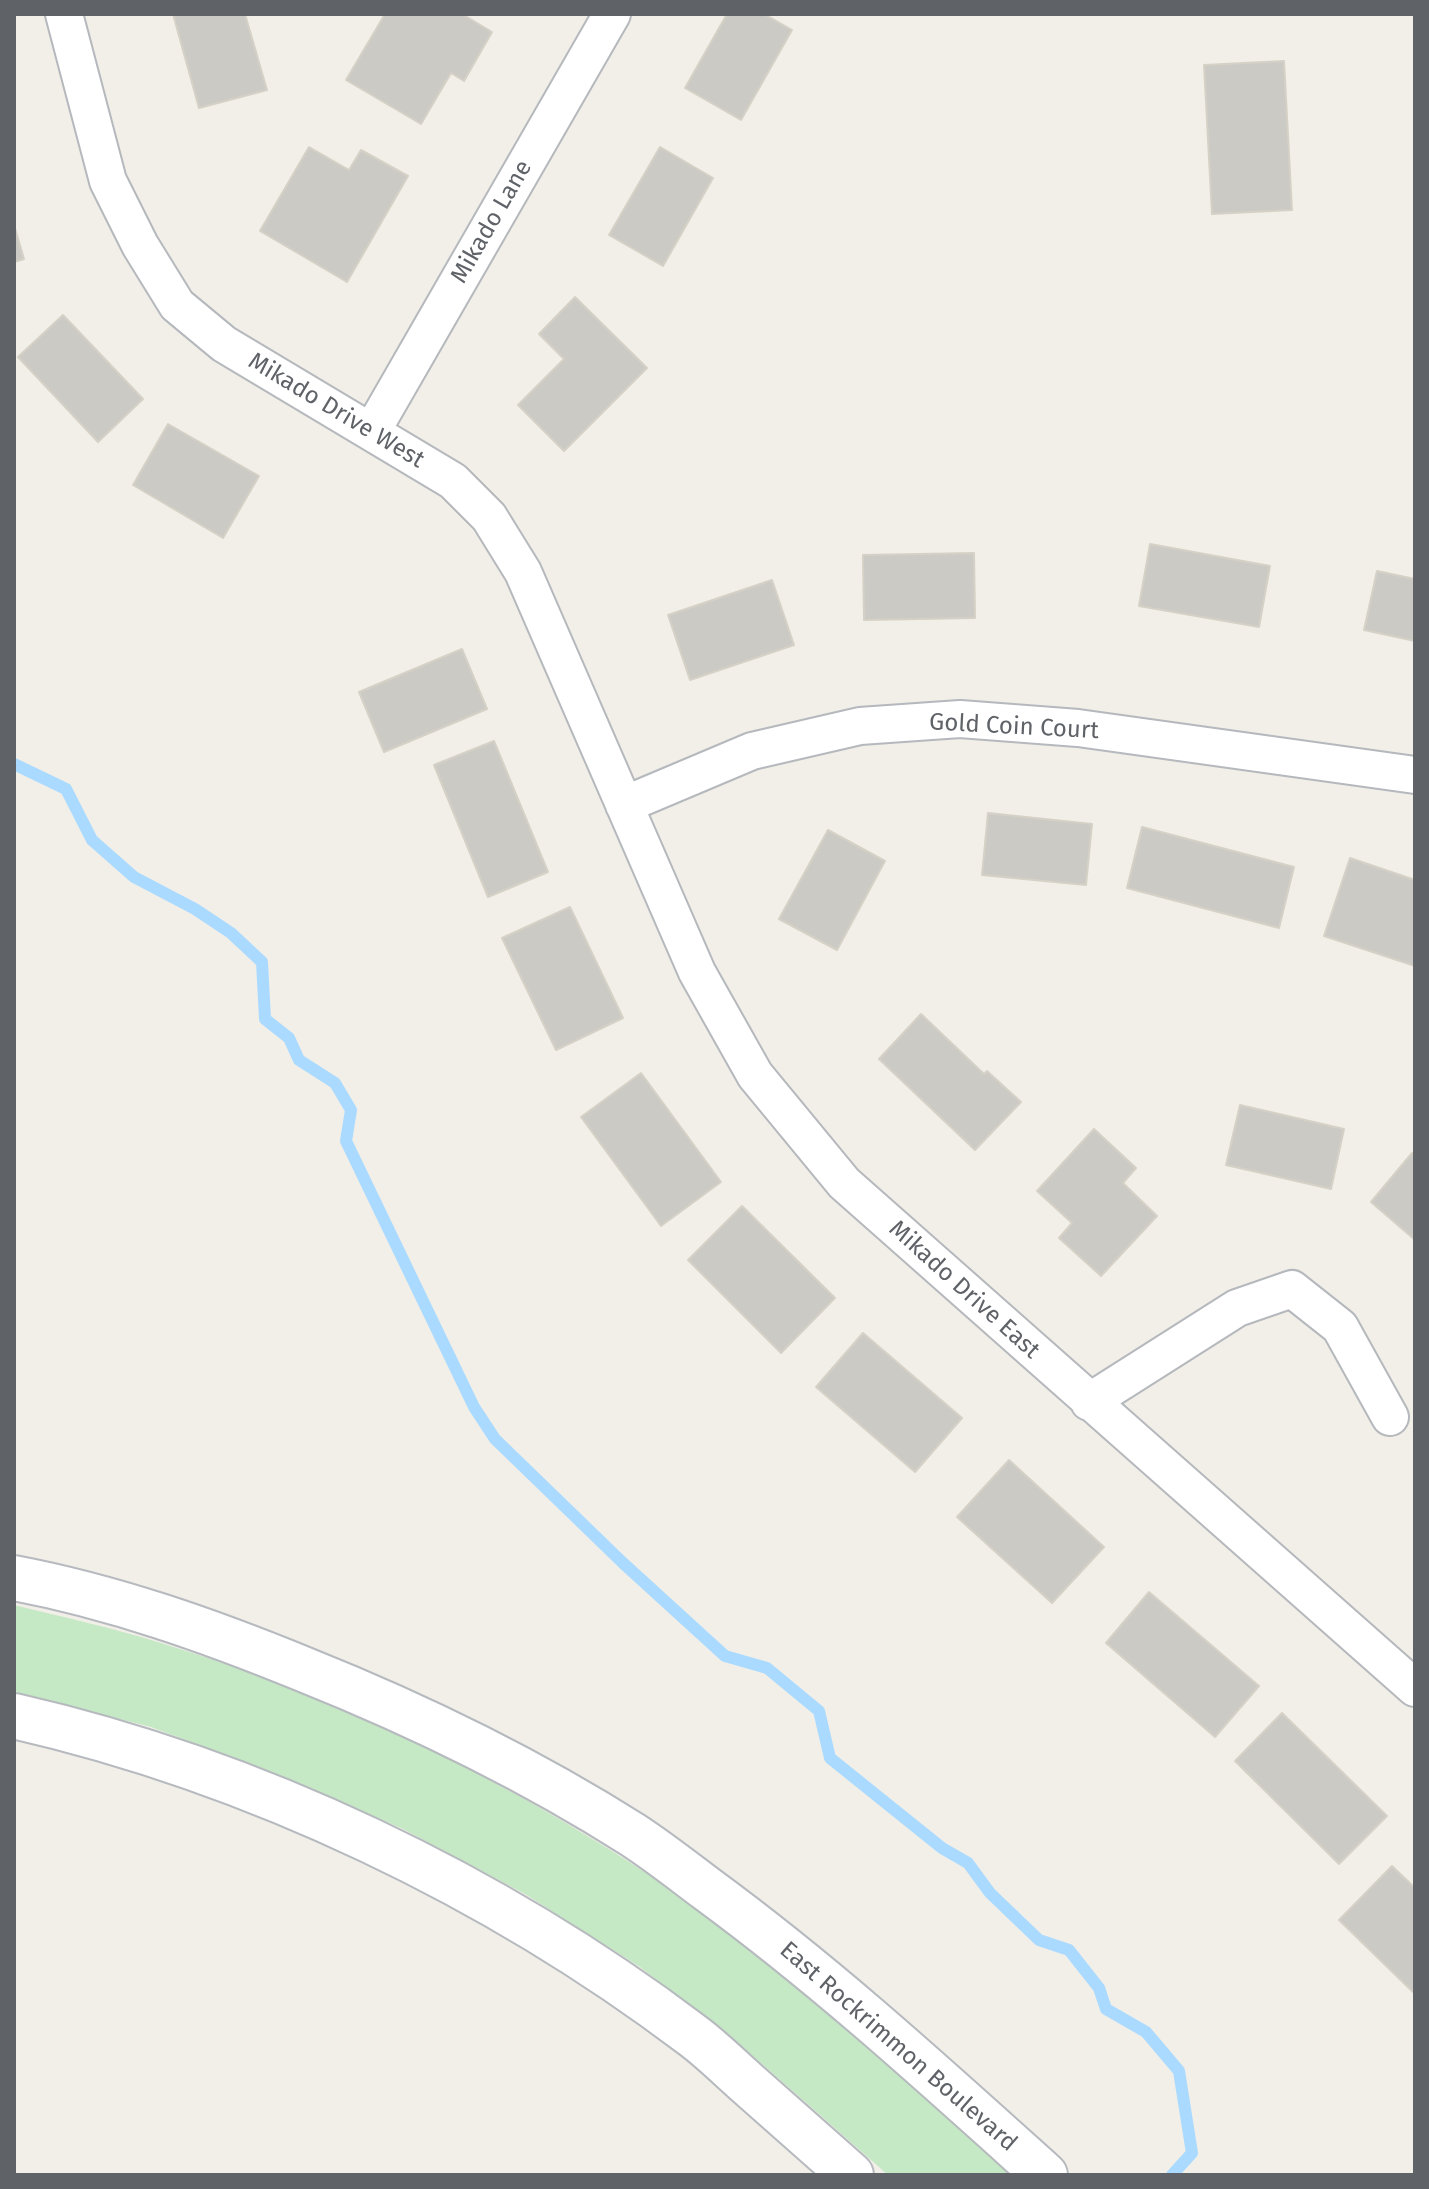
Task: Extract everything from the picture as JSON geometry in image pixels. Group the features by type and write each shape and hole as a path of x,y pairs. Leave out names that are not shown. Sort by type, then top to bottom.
{"main road":[{"name":"East Rockrimmon Boulevard","path":"14,1578 132,1607 236,1641 357,1690 447,1731 532,1775 635,1837 750,1920 851,2001 1045,2175"},
{"path":"14,1716 159,1755 273,1797 458,1885 583,1960 694,2036 851,2175"}],"street":[{"name":"Mikado Drive West","path":"64,14 108,181 140,245 177,305 224,344 453,481 489,517 523,572 624,805"},
{"name":"Mikado Lane","path":"372,431 612,14"},
{"name":"Gold Coin Court","path":"624,805 752,751 860,726 960,719 1078,728 1415,775"},
{"name":"Mikado Drive East","path":"624,805 697,972 755,1075 844,1183 1415,1688"},
{"path":"1089,1402 1237,1308 1292,1289 1340,1327 1390,1417"}],"green space":[{"path":"14,1605 161,1643 298,1691 431,1750 560,1819 682,1897 770,1961 1018,2175 888,2175 745,2049 640,1967 525,1894 403,1829 279,1775 151,1727 14,1692"}],"building":[{"path":"173,14 245,14 267,90 199,108"},
{"path":"385,14 462,14 492,32 464,81 451,73 421,124 346,80"},
{"path":"727,14 764,14 792,30 741,120 685,88"},
{"path":"1284,61 1292,210 1212,214 1204,65"},
{"path":"309,147 349,170 361,150 408,176 347,282 260,231"},
{"path":"660,147 713,178 663,266 609,235"},
{"path":"14,225 24,259 14,262"},
{"path":"575,297 647,368 564,451 518,405 564,359 539,334"},
{"path":"63,315 143,399 98,442 18,357"},
{"path":"168,424 259,476 223,538 133,485"},
{"path":"1150,544 1270,566 1259,627 1139,606"},
{"path":"974,553 975,618 864,620 863,555"},
{"path":"1377,571 1415,579 1415,641 1364,630"},
{"path":"772,580 794,645 690,680 668,615"},
{"path":"462,649 487,709 384,752 359,692"},
{"path":"494,741 548,872 488,897 434,765"},
{"path":"988,813 1092,824 1086,885 982,875"},
{"path":"1142,827 1294,867 1279,928 1127,888"},
{"path":"828,830 885,861 837,950 779,919"},
{"path":"1350,858 1415,880 1415,966 1324,936"},
{"path":"570,907 623,1018 556,1050 502,938"},
{"path":"921,1014 984,1074 987,1071 1021,1102 975,1150 879,1059"},
{"path":"641,1073 721,1182 661,1226 581,1117"},
{"path":"1240,1105 1344,1129 1331,1189 1226,1165"},
{"path":"1094,1129 1136,1168 1123,1183 1157,1216 1101,1276 1059,1238 1072,1223 1037,1191"},
{"path":"1412,1153 1415,1156 1415,1240 1371,1202"},
{"path":"742,1206 835,1298 781,1353 688,1260"},
{"path":"863,1333 962,1418 915,1472 816,1387"},
{"path":"1009,1460 1104,1547 1052,1603 957,1517"},
{"path":"1149,1592 1259,1686 1215,1737 1106,1643"},
{"path":"1282,1713 1387,1816 1339,1864 1235,1761"},
{"path":"1392,1866 1415,1888 1415,1994 1339,1920"}],"waterway":[{"path":"14,764 66,789 92,840 134,877 195,909 231,933 262,962 265,1019 289,1038 299,1060 335,1083 351,1110 346,1141 474,1407 495,1439 725,1656 767,1668 819,1711 830,1758 942,1848 968,1863 990,1893 1039,1940 1069,1950 1099,1988 1106,2009 1146,2032 1179,2071 1192,2153 1172,2175"}]}
